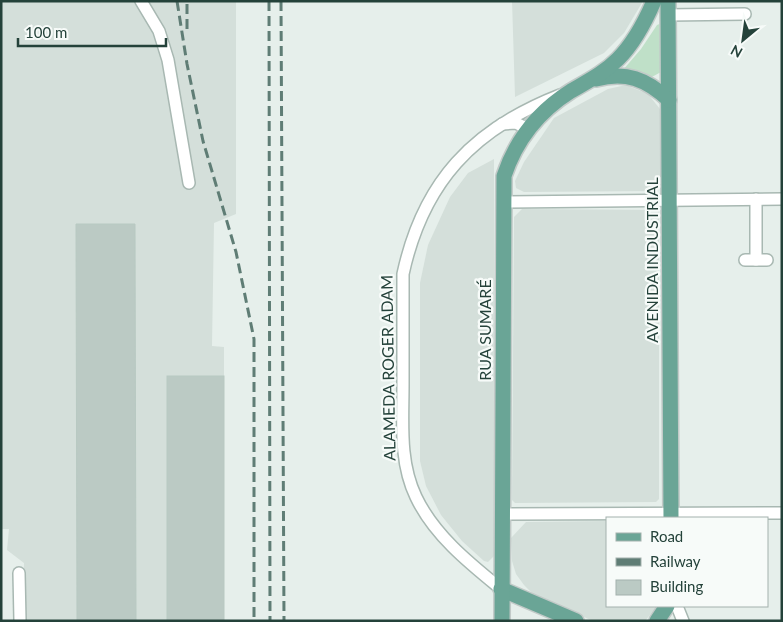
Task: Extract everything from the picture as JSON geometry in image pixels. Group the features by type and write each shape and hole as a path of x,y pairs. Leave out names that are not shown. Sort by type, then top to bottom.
{"main road":[{"name":"RUA SUMARÉ","path":"502,618 503,202 506,171 528,128 547,109 572,91 594,79 619,58 634,40 654,1"},
{"name":"AVENIDA INDUSTRIAL","path":"668,8 671,515"},
{"name":"RUA SUMARÉ","path":"594,79 611,75 639,78 650,84 669,100"},
{"path":"502,558 513,584 524,598 507,605 502,618"},
{"name":"ALAMEDA ROGER ADAM","path":"501,589 573,620"},
{"path":"657,621 667,607"},
{"path":"668,607 669,621"}],"street":[{"path":"141,1 159,31 168,60 188,183"},
{"path":"668,8 745,14"},
{"name":"ALAMEDA ROGER ADAM","path":"501,589 467,560 431,521 416,497 408,475 403,437 403,274 408,250 423,211 452,166 475,142 500,124 531,107 572,91"},
{"path":"500,124 516,123 528,128"},
{"path":"756,199 756,260"},
{"path":"503,202 782,199"},
{"path":"503,514 671,515 782,513"},
{"path":"19,573 20,621"},
{"path":"677,607 683,621"}],"shaded area":[{"path":"1,1 236,1 236,214 214,223 212,346 224,347 224,621 23,621 24,563 7,550 9,529 1,529"},
{"path":"512,1 643,1 624,33 604,53 515,97"},
{"path":"626,85 648,94 660,109 660,176 657,191 524,192 516,188 515,181 524,162 554,118 608,89"},
{"path":"494,159 494,556 488,562 484,561 462,541 441,515 426,486 420,461 420,283 428,245 450,197 468,173"},
{"path":"522,209 659,210 659,499 656,502 515,503 512,500 514,217"},
{"path":"606,521 606,607 656,607 645,621 593,621 533,594 516,574 512,561 511,538 526,522"}],"green space":[{"path":"662,23 661,72 650,78 623,70 641,49 657,25"}],"building":[{"path":"76,224 135,224 136,621 77,621"},
{"path":"167,376 224,376 224,621 167,621"}],"railway":[{"path":"177,1 187,64 203,141 236,252 254,339 254,621"},
{"path":"187,1 187,29"},
{"path":"269,1 270,621"},
{"path":"281,1 284,621"}]}
